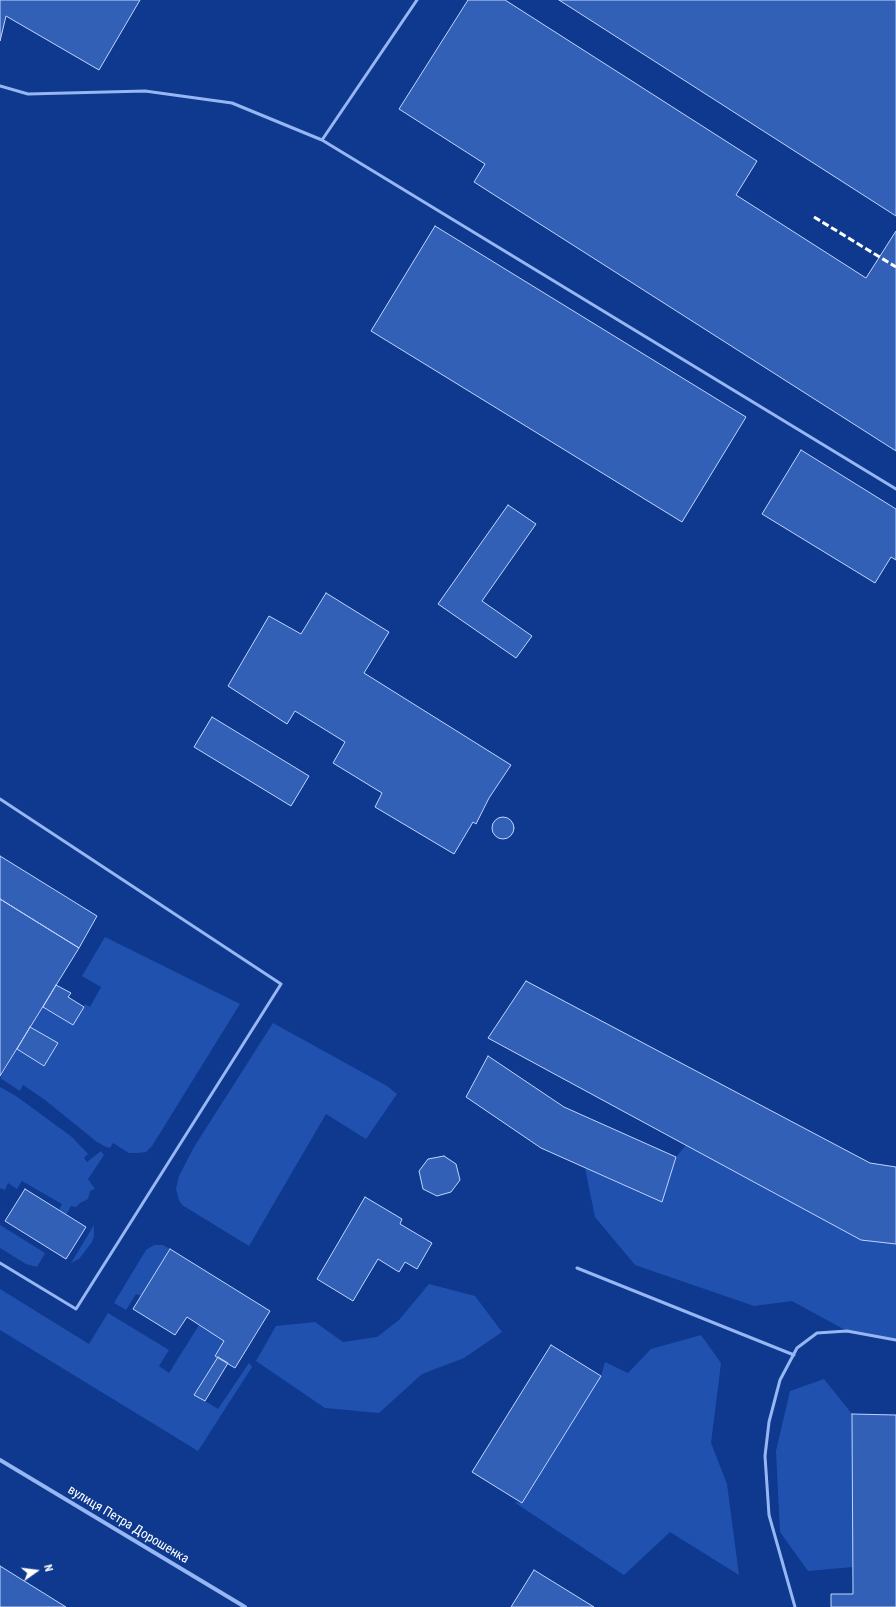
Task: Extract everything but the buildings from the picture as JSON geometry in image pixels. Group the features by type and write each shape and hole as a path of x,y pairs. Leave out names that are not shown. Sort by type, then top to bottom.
{"street":[{"name":"вулиця Петра Дорошенка","path":"0,1460 245,1607"}],"lane":[{"path":"322,140 417,0"},
{"path":"0,86 28,94 145,91 232,103 322,140 896,489"},
{"path":"0,799 281,984 76,1309 0,1263"},
{"path":"577,1268 794,1355"},
{"path":"795,1607 769,1515 766,1456 769,1422 780,1380 798,1348 818,1332 847,1331 896,1340"}],"shaded area":[{"path":"105,937 240,1004 152,1146 146,1152 129,1153 113,1143 110,1148 104,1146 45,1100 23,1085 20,1091 0,1078 17,1049 44,1066 58,1044 30,1027 43,1007 73,1025 85,1004 90,1007 101,987 82,976"},
{"path":"273,1023 387,1086 397,1094 366,1139 326,1114 249,1246 182,1205 176,1189 179,1176 194,1147"},
{"path":"0,1087 16,1096 72,1137 88,1154 84,1158 87,1162 101,1151 104,1155 88,1179 95,1189 90,1191 88,1199 76,1207 71,1206 66,1215 59,1210 62,1204 22,1181 17,1189 8,1183 5,1190 0,1188"},
{"path":"686,1145 861,1240 896,1244 896,1340 847,1331 792,1301 754,1306 635,1265 595,1217 585,1168 662,1202 676,1157"},
{"path":"0,1225 45,1253 37,1267 26,1264 0,1248"},
{"path":"94,1225 94,1236 92,1242 79,1259 71,1263"},
{"path":"154,1245 163,1245 170,1249 142,1296 136,1294 126,1310 114,1303 146,1250"},
{"path":"429,1284 475,1296 502,1332 464,1358 422,1374 379,1413 325,1408 256,1361 276,1326 315,1322 343,1342 377,1337 399,1320"},
{"path":"0,1289 89,1344 108,1313 169,1350 159,1366 169,1373 199,1325 224,1341 215,1355 218,1357 194,1394 218,1409 249,1363 252,1367 198,1451 0,1330"},
{"path":"701,1335 721,1363 711,1443 727,1484 739,1575 670,1532 624,1575 514,1502 522,1503 601,1376 605,1362 628,1373 651,1349"},
{"path":"824,1379 852,1414 853,1567 808,1571 780,1532 776,1451 790,1391"}],"railway":[{"path":"814,217 896,267"}]}
